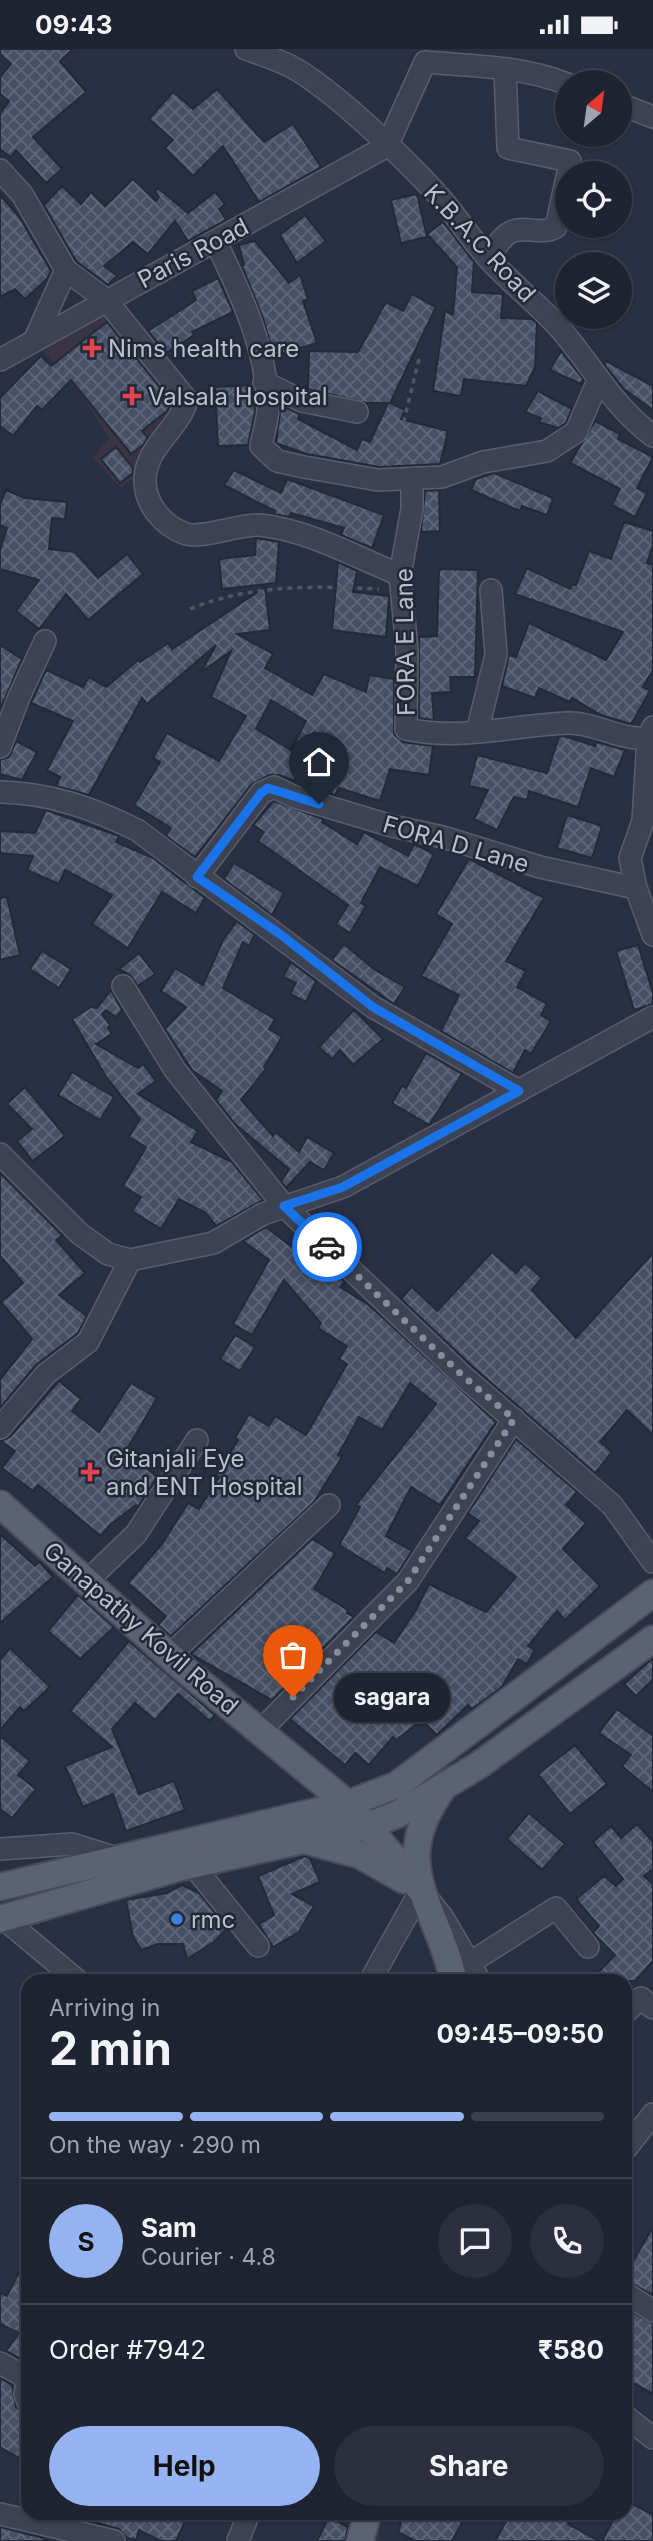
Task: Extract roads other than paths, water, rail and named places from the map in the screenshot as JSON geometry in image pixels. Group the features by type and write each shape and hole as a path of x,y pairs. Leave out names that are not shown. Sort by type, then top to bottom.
{"main road":[{"name":"Ganapathy Kovil Road","path":"0,1504 169,1655 348,1804 421,1890"},
{"path":"2,1882 348,1804 397,1785 653,1593"},
{"path":"2,1919 192,1864 367,1826 398,1814 444,1787 653,1639"},
{"path":"444,1787 428,1810 417,1834 416,1860 421,1890 446,1947 466,1974"},
{"path":"301,1841 360,1855 421,1890"},
{"path":"360,2541 366,2520"}],"street":[{"name":"K.B.A.C Road","path":"246,49 291,67 340,102 387,146 437,195 488,258 555,322 585,358 598,381 653,436"},
{"path":"387,146 426,55 555,79"},
{"path":"505,69 508,148 555,165"},
{"path":"632,109 653,117"},
{"name":"Paris Road","path":"0,360 387,146"},
{"path":"1,174 22,194 66,270 106,300 187,400 176,426 150,459 145,478 155,513 169,526 189,535 259,525 280,529 401,583"},
{"path":"488,258 509,233 521,230 549,231 555,228"},
{"path":"216,242 247,308 268,409 261,446 277,461 389,480 412,480 442,477 483,462 547,451 576,432 598,381"},
{"path":"34,341 66,270"},
{"path":"264,382 302,401 357,412"},
{"name":"FORA E Lane","path":"412,480 412,509 401,583 407,650 406,729 424,733 477,732 571,723 636,739 650,732"},
{"path":"477,732 496,655 491,590"},
{"path":"0,747 19,697 45,642"},
{"path":"650,732 643,821 630,858 636,888 653,935"},
{"name":"FORA D Lane","path":"197,877 261,793 274,787 295,797 391,826 443,837 540,867 636,888"},
{"path":"0,792 40,794 95,809 136,830 197,877 280,934 373,1007 519,1091"},
{"path":"123,986 175,1070 284,1206 463,1376 612,1505 653,1562"},
{"path":"0,1154 80,1234 108,1254 131,1260 214,1244 263,1213 343,1187 653,1017"},
{"path":"0,1429 46,1374 88,1342 131,1260"},
{"path":"260,1731 408,1581 514,1419"},
{"path":"86,1582 136,1534 197,1440"},
{"path":"169,1655 329,1505"},
{"path":"0,1849 72,1844 116,1858"},
{"path":"192,1864 258,1947"},
{"path":"374,1974 421,1890"},
{"path":"468,1974 556,1908 589,1947"},
{"path":"2,1919 69,1974"},
{"path":"632,2006 641,1998 653,2008"},
{"path":"632,2141 653,2114"},
{"path":"632,2298 653,2311"},
{"path":"0,2363 21,2374"},
{"path":"632,2422 653,2438"},
{"path":"0,2514 36,2526 114,2541"},
{"path":"238,2541 246,2520"}],"place":[{"name":"Nims health care","path":"92,348"},
{"name":"Valsala Hospital","path":"132,396"},
{"name":"Gitanjali Eye and ENT Hospital","path":"90,1472"},
{"name":"sagara","path":"293,1697"},
{"name":"rmc","path":"177,1919"}]}
